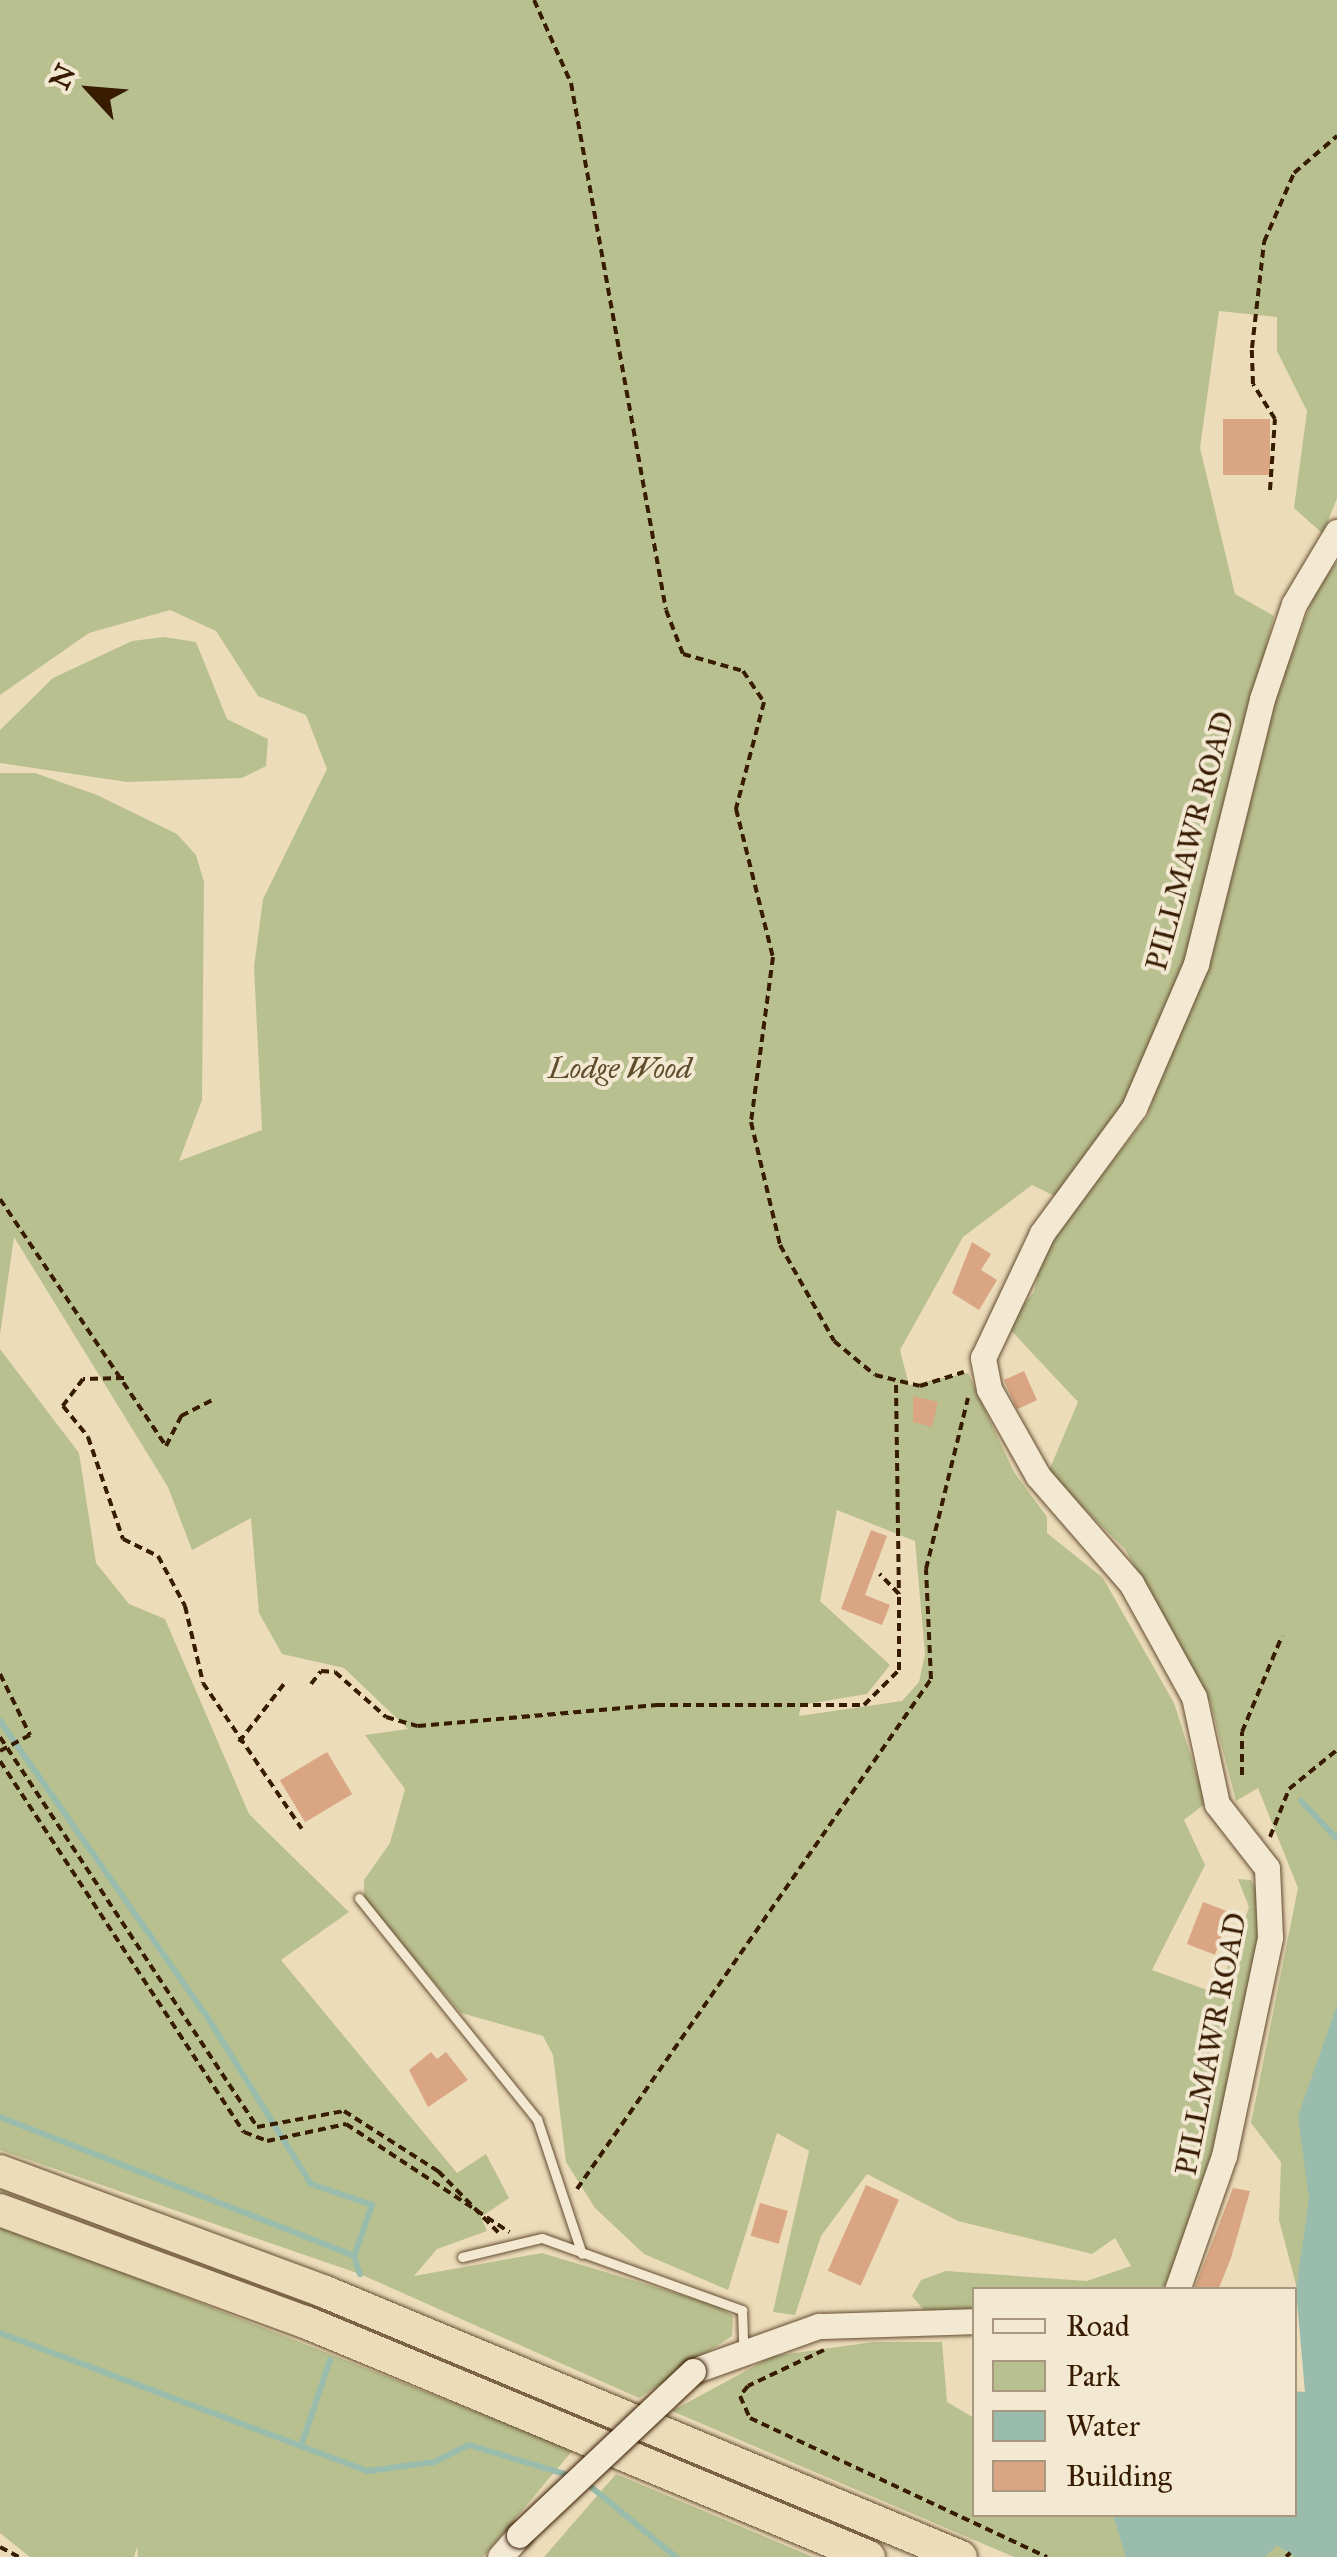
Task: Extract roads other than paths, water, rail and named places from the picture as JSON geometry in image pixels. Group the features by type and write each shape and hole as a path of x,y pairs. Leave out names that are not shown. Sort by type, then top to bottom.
{"highway":[{"path":"0,2170 323,2291 961,2557"},
{"path":"0,2210 304,2322 870,2557"}],"street":[{"name":"PILLMAWR ROAD","path":"1178,2287 1224,2156 1270,1937 1268,1868 1217,1804 1194,1697 1140,1599 1038,1476 989,1388 983,1358 1042,1232 1134,1108 1196,964 1262,699 1294,604 1337,532"},
{"path":"500,2557 693,2371 743,2346 819,2326 972,2321"}],"lane":[{"path":"359,1898 537,2119 582,2254"},
{"path":"462,2257 542,2238 742,2310 743,2346"}],"water":[{"path":"1337,2005 1337,2557 1295,2557 1277,2545 1265,2557 1126,2557 1114,2517 1297,2517 1297,2392 1305,2392 1296,2287 1309,2199 1298,2116"}],"waterway":[{"path":"0,1721 208,2018 311,2184 372,2205 354,2256 360,2274"},
{"path":"1301,1801 1337,1839"},
{"path":"0,2117 354,2256"},
{"path":"0,2333 368,2471 434,2462 469,2445 574,2477"},
{"path":"301,2446 330,2360"},
{"path":"585,2482 676,2557"}],"park label":[{"name":"Lodge Wood","path":"620,1068"}]}
